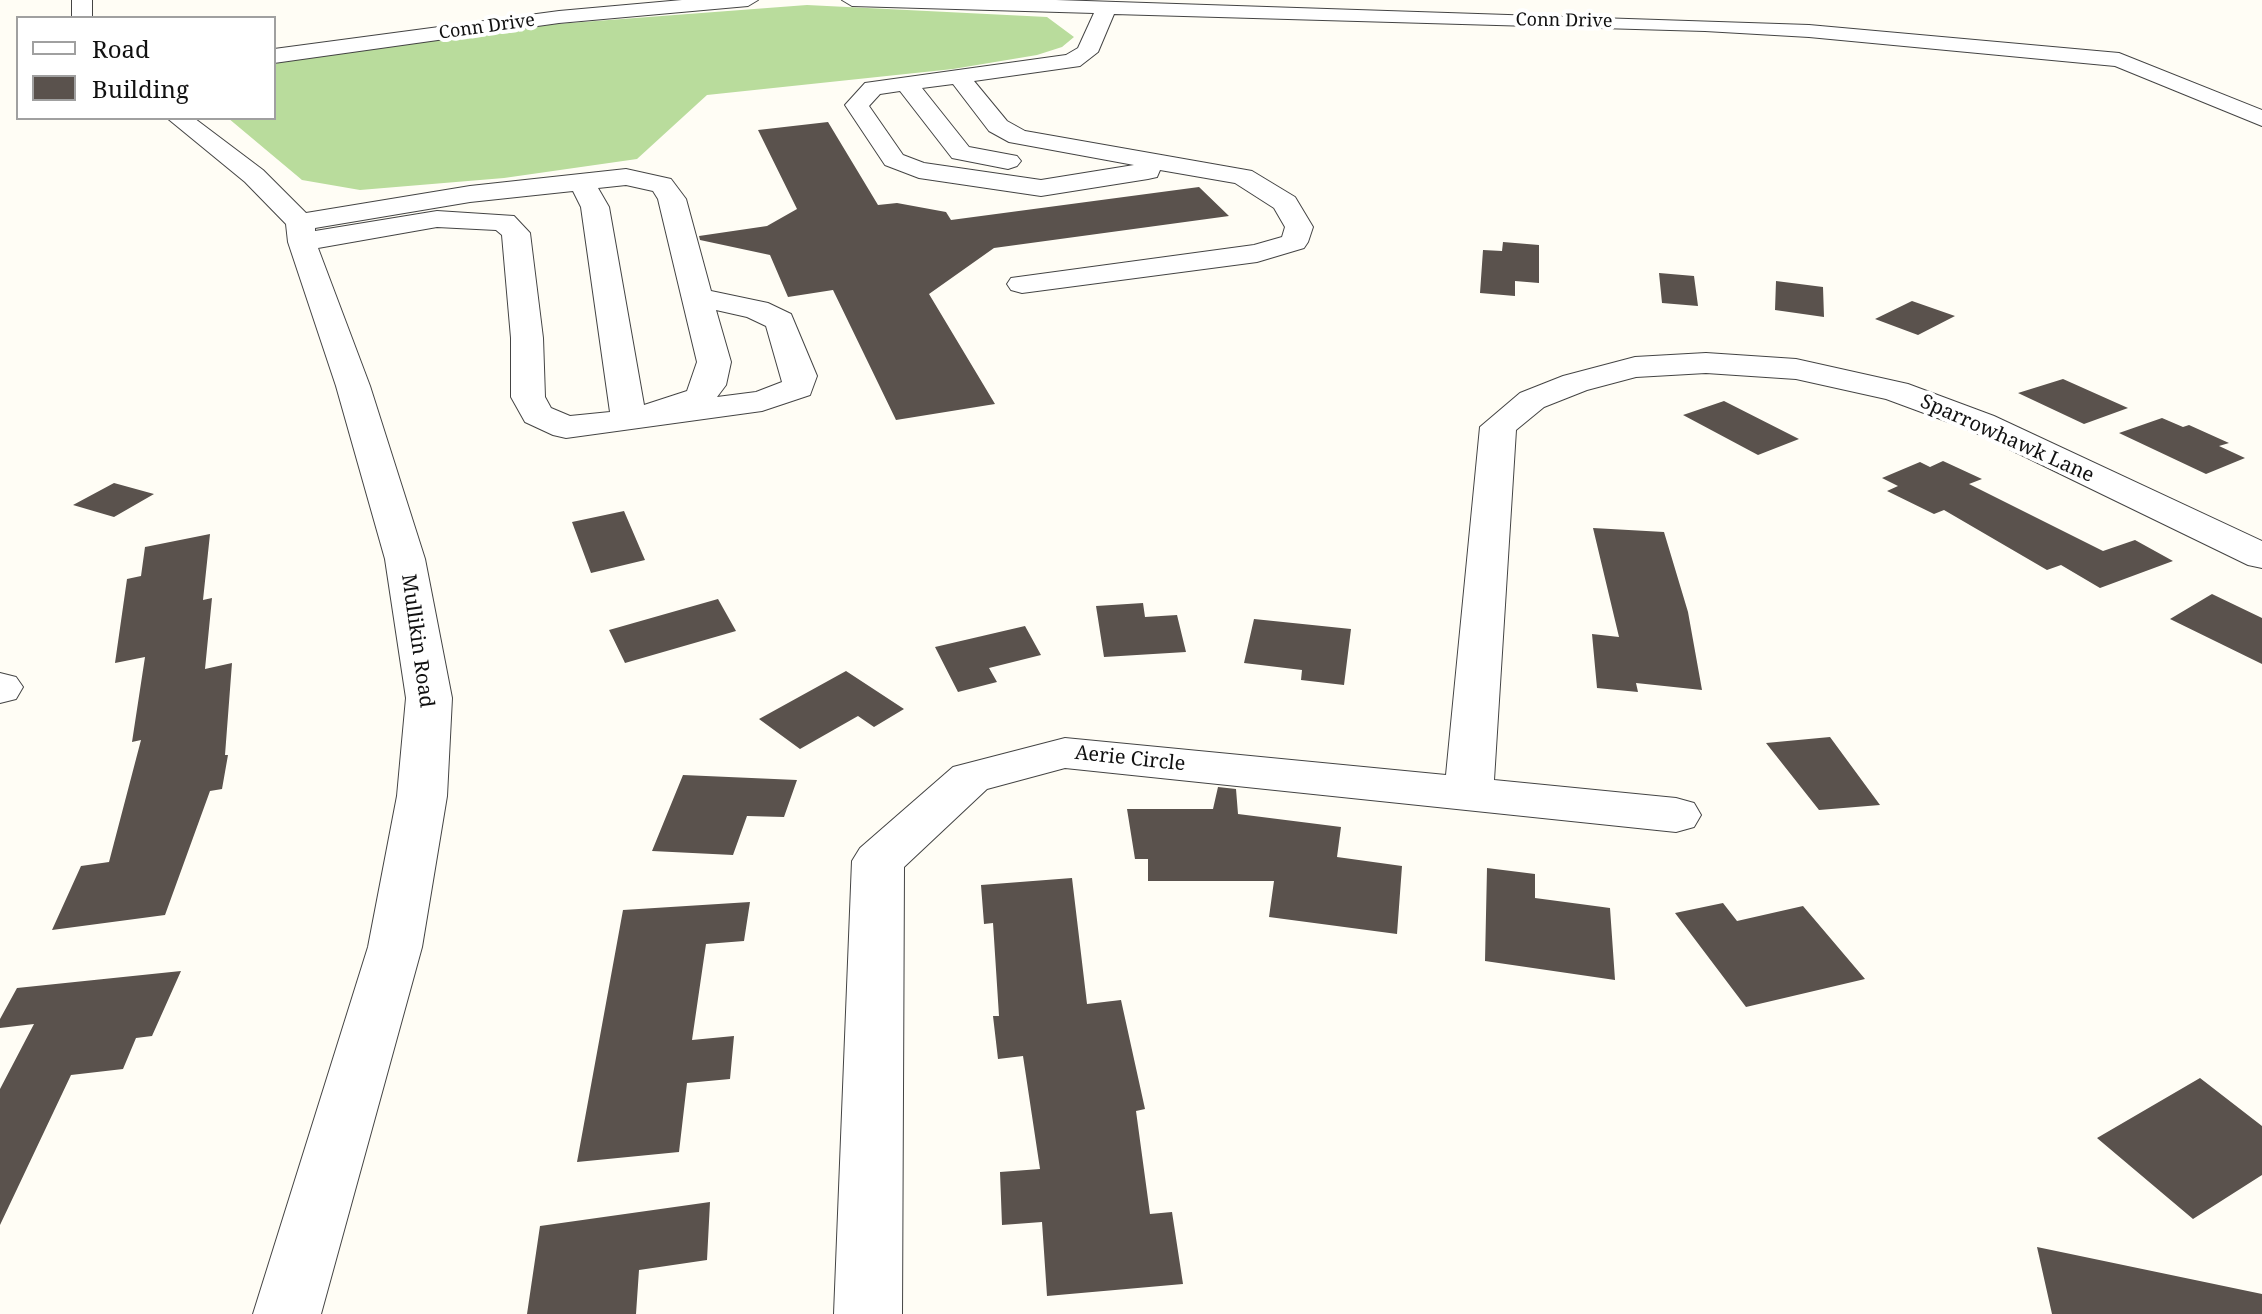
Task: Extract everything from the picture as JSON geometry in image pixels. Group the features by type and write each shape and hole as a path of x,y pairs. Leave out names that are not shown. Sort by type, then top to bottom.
{"street":[{"name":"Conn Drive","path":"276,56 559,17 675,4 748,0"},
{"name":"Conn Drive","path":"852,0 1705,25 1855,35 2119,60 2262,119"},
{"path":"1104,9 1103,21 1092,45 1072,61 873,88 857,105 894,160 919,170 1041,188 1174,167"},
{"path":"959,77 998,126 1018,137 1243,177 1285,203 1299,227 1294,242 1257,253 1022,284"},
{"path":"905,82 961,153 1037,167 1059,145"},
{"name":"Mullikin Road","path":"182,120 254,176 301,232 353,386 405,559 429,698 422,796 395,947 287,1314"},
{"path":"301,232 470,194 626,177 662,185 672,199 714,362 709,385 699,398 629,420"},
{"path":"582,182 595,207 629,420"},
{"path":"301,232 437,219 504,222 516,233 527,338 528,397 537,415 566,427 762,401 798,388 800,376 780,321 757,310 697,297"},
{"name":"Sparrowhawk Lane","path":"1469,794 1498,427 1532,400 1575,383 1635,367 1706,363 1796,369 1896,391 1982,423 2262,556"},
{"name":"Aerie Circle","path":"868,1314 878,861 970,778 1065,753 1676,815"}],"green space":[{"path":"807,5 1047,17 1074,37 1062,47 1037,55 953,69 707,95 637,159 504,178 360,190 302,180 230,120 276,120 276,64 280,62 556,24"}],"building":[{"path":"828,122 878,205 897,203 946,212 951,220 1199,187 1229,216 994,248 929,294 995,404 896,420 833,290 788,297 770,255 700,240 699,236 767,226 797,209 758,130"},
{"path":"1503,242 1539,245 1539,283 1515,281 1515,296 1480,293 1483,250 1502,251"},
{"path":"1659,273 1694,276 1698,306 1662,303"},
{"path":"1776,281 1823,287 1824,317 1775,310"},
{"path":"1912,301 1955,316 1918,335 1875,319"},
{"path":"2063,379 2128,408 2084,424 2018,393"},
{"path":"1724,401 1799,439 1758,455 1683,415"},
{"path":"2162,418 2183,427 2189,425 2229,443 2219,446 2245,458 2206,474 2119,433"},
{"path":"1943,461 1982,479 1969,484 2103,551 2135,540 2173,561 2100,588 2061,565 2047,570 1944,510 1934,514 1887,491 1898,486 1882,478 1920,462 1930,467"},
{"path":"114,483 154,494 114,517 73,505"},
{"path":"624,511 645,560 591,573 572,522"},
{"path":"1593,528 1664,532 1688,612 1702,690 1636,683 1638,692 1597,688 1592,634 1619,637"},
{"path":"210,534 203,600 212,598 205,669 232,663 225,755 228,755 222,789 210,791 165,915 52,930 81,866 109,862 141,740 132,742 145,657 115,663 127,579 141,576 145,547"},
{"path":"2212,594 2262,618 2262,664 2170,619"},
{"path":"718,599 736,631 625,663 609,630"},
{"path":"1143,603 1145,617 1177,615 1186,652 1104,657 1096,606"},
{"path":"1254,619 1351,629 1344,685 1301,680 1302,670 1244,663"},
{"path":"1025,626 1041,655 989,668 997,682 958,692 935,647"},
{"path":"846,671 904,709 874,727 858,716 800,749 759,719"},
{"path":"1830,737 1880,805 1819,810 1766,743"},
{"path":"683,775 797,780 784,817 747,816 733,855 652,851"},
{"path":"1218,787 1236,789 1238,814 1341,827 1337,857 1402,866 1397,934 1269,917 1274,881 1148,881 1148,859 1135,859 1127,809 1213,809"},
{"path":"1487,868 1535,874 1535,898 1610,908 1615,980 1485,961"},
{"path":"1072,878 1087,1004 1121,1000 1145,1109 1136,1111 1150,1214 1172,1212 1183,1284 1047,1296 1042,1222 1002,1225 1000,1172 1040,1169 1023,1056 998,1059 993,1016 999,1016 993,923 984,924 981,885"},
{"path":"750,902 744,941 706,944 692,1040 734,1036 730,1079 687,1083 679,1152 577,1162 623,910"},
{"path":"1723,903 1737,921 1803,906 1865,979 1746,1007 1675,913"},
{"path":"181,971 152,1036 136,1038 123,1069 71,1075 0,1225 0,1089 34,1024 0,1028 0,1019 17,988"},
{"path":"2200,1078 2262,1126 2262,1175 2193,1219 2097,1138"},
{"path":"710,1202 707,1260 639,1270 636,1314 527,1314 540,1226"},
{"path":"2037,1247 2262,1294 2262,1314 2052,1314"}]}
